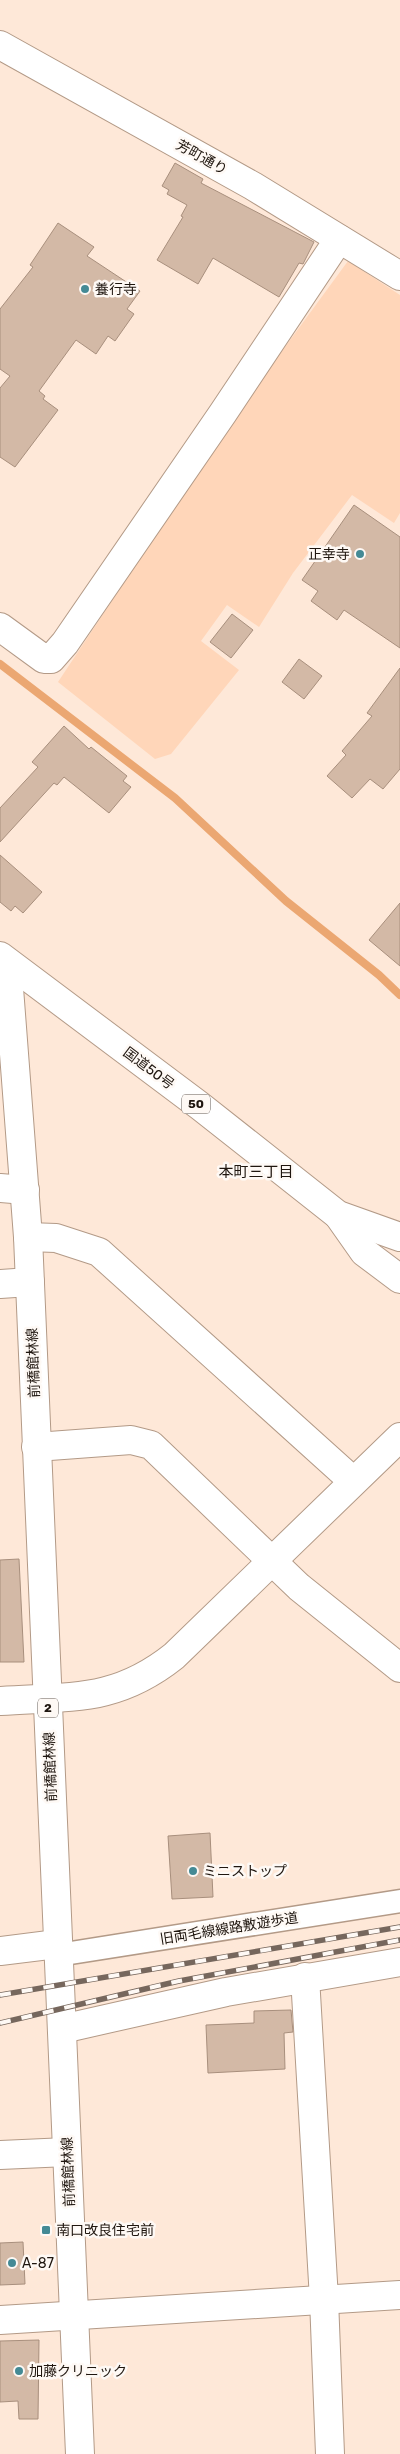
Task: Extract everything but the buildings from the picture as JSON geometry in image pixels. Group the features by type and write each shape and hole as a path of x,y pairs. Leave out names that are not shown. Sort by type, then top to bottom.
{"main road":[{"name":"芳町通り","path":"0,45 252,186 400,276"},
{"path":"0,627 44,659 50,658 64,643 223,413 339,239"},
{"name":"前橋館林線","path":"4,959 12,1189 28,1237 80,2454"},
{"name":"国道50号","path":"4,959 200,1106 338,1215 400,1237"},
{"path":"338,1215 364,1252 400,1280"},
{"path":"28,1237 56,1238 99,1252 353,1482"},
{"path":"0,1284 30,1282"},
{"path":"0,1701 95,1695 134,1682 156,1670 272,1562 400,1437"},
{"path":"36,1447 131,1440 151,1445 299,1587 400,1668"},
{"path":"0,1951 58,1949"},
{"path":"62,2029 226,1992 400,1962"},
{"path":"305,1977 324,2299 330,2454"},
{"path":"0,2155 67,2152"},
{"path":"0,2320 400,2295"}],"street":[{"name":"旧両毛線線路敷遊歩道","path":"58,1949 400,1901"}],"shaded area":[{"path":"348,261 400,295 400,513 394,523 352,495 293,573 259,627 227,605 201,641 239,670 171,754 155,759 58,682 139,560 189,478"}],"waterway":[{"path":"0,664 175,798 286,901 379,975 400,995"}],"railway":[{"path":"0,1995 400,1927"},
{"path":"0,2023 179,1981 400,1940"}],"place":[{"name":"養行寺","path":"85,289"},
{"name":"正幸寺","path":"360,554"},
{"name":"ミニストップ","path":"193,1871"},
{"name":"南口改良住宅前","path":"46,2230"},
{"name":"A-87","path":"12,2263"},
{"name":"加藤クリニック","path":"19,2371"}],"district":[{"name":"本町三丁目","path":"256,1172"}]}
